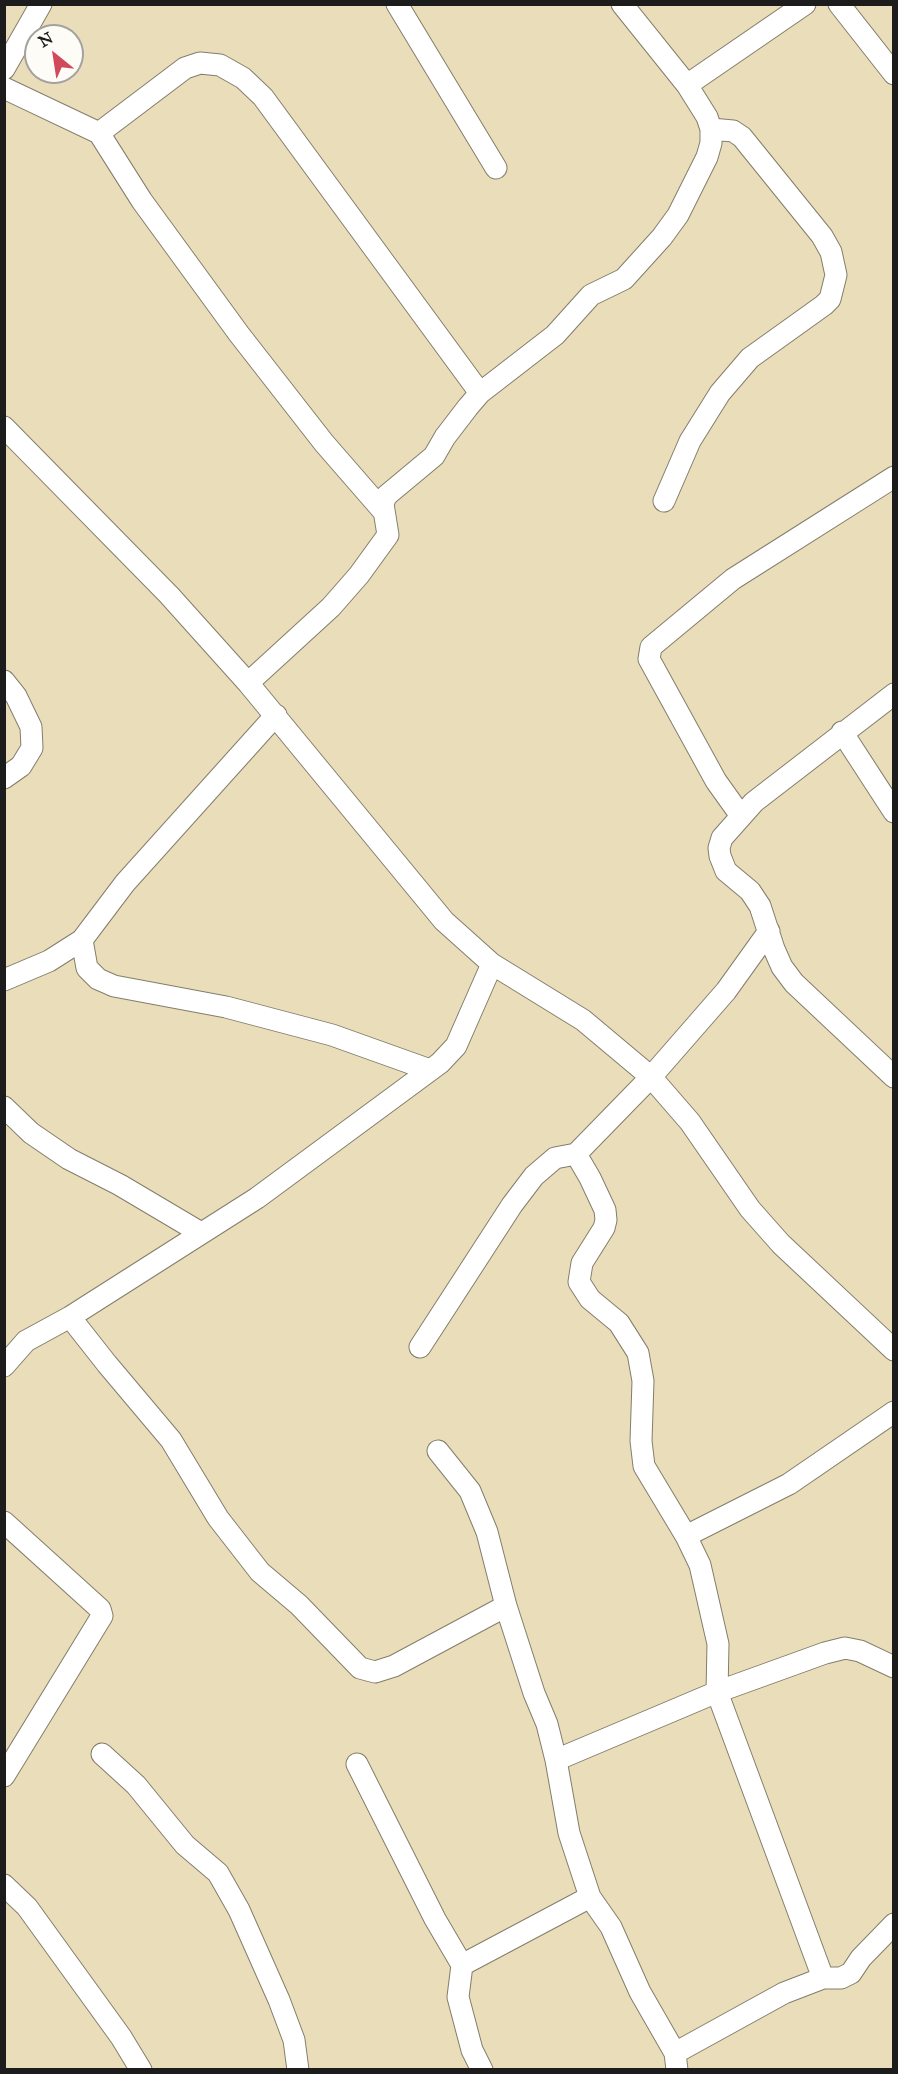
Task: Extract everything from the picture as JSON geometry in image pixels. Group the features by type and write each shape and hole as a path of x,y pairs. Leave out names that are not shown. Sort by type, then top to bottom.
{"street":[{"path":"4,69 41,4"},
{"path":"397,4 496,168"},
{"path":"248,683 332,607 358,575 388,535 383,504 387,496 434,456 445,437 480,393 555,335 591,295 624,279 656,245 678,215 706,157 711,143 711,129 707,117 687,85 622,4"},
{"path":"687,85 805,4"},
{"path":"839,4 894,74"},
{"path":"99,133 185,68 200,63 220,65 243,78 263,98 480,393"},
{"path":"4,88 99,133 142,201 239,334 324,442 384,512"},
{"path":"664,501 690,441 720,393 750,358 830,299 836,275 831,252 822,236 742,137 733,131 711,129"},
{"path":"4,427 169,595 248,683 444,921 466,944 583,1020 651,1077 690,1122 750,1209 781,1244 894,1350"},
{"path":"741,816 716,781 654,669 649,658 651,648 733,579 894,477"},
{"path":"4,681 16,696 31,727 32,748 21,766 4,778"},
{"path":"894,694 753,802 722,838 720,856 726,871 750,891 760,906 782,967 794,983 894,1077"},
{"path":"4,980 49,961 82,940 125,883 276,715"},
{"path":"842,732 894,812"},
{"path":"420,1347 534,1176 555,1158 576,1154 651,1077 726,991 769,931"},
{"path":"82,940 87,968 98,980 114,986 226,1007 310,1029 430,1070"},
{"path":"4,1366 27,1341 70,1317 257,1198 430,1070 456,1047 492,963"},
{"path":"4,1107 32,1134 69,1159 120,1185 201,1233"},
{"path":"576,1154 591,1178 605,1210 606,1220 604,1228 582,1263 579,1282 590,1299 619,1323 638,1353 643,1381 641,1431 644,1466 686,1536 700,1565 718,1644 717,1692 824,1978"},
{"path":"70,1317 107,1365 171,1440 218,1518 260,1572 300,1605 360,1668 375,1672 394,1666 506,1606"},
{"path":"686,1536 789,1484 894,1412"},
{"path":"438,1451 470,1491 489,1541 506,1606 534,1693 547,1724 569,1833 590,1897 611,1927 640,1992 676,2061 783,1993 824,1978 841,1978 851,1973 861,1958 894,1924"},
{"path":"4,1522 100,1609 102,1616 4,1776"},
{"path":"556,1760 717,1692 825,1653 845,1648 894,1667"},
{"path":"102,1754 136,1785 185,1845 218,1873 239,1910 279,2000 294,2040 298,2070"},
{"path":"357,1764 435,1919 462,1965 458,1997 472,2050 482,2070"},
{"path":"4,1885 27,1907 121,2037 141,2070"},
{"path":"462,1965 590,1897"}]}
